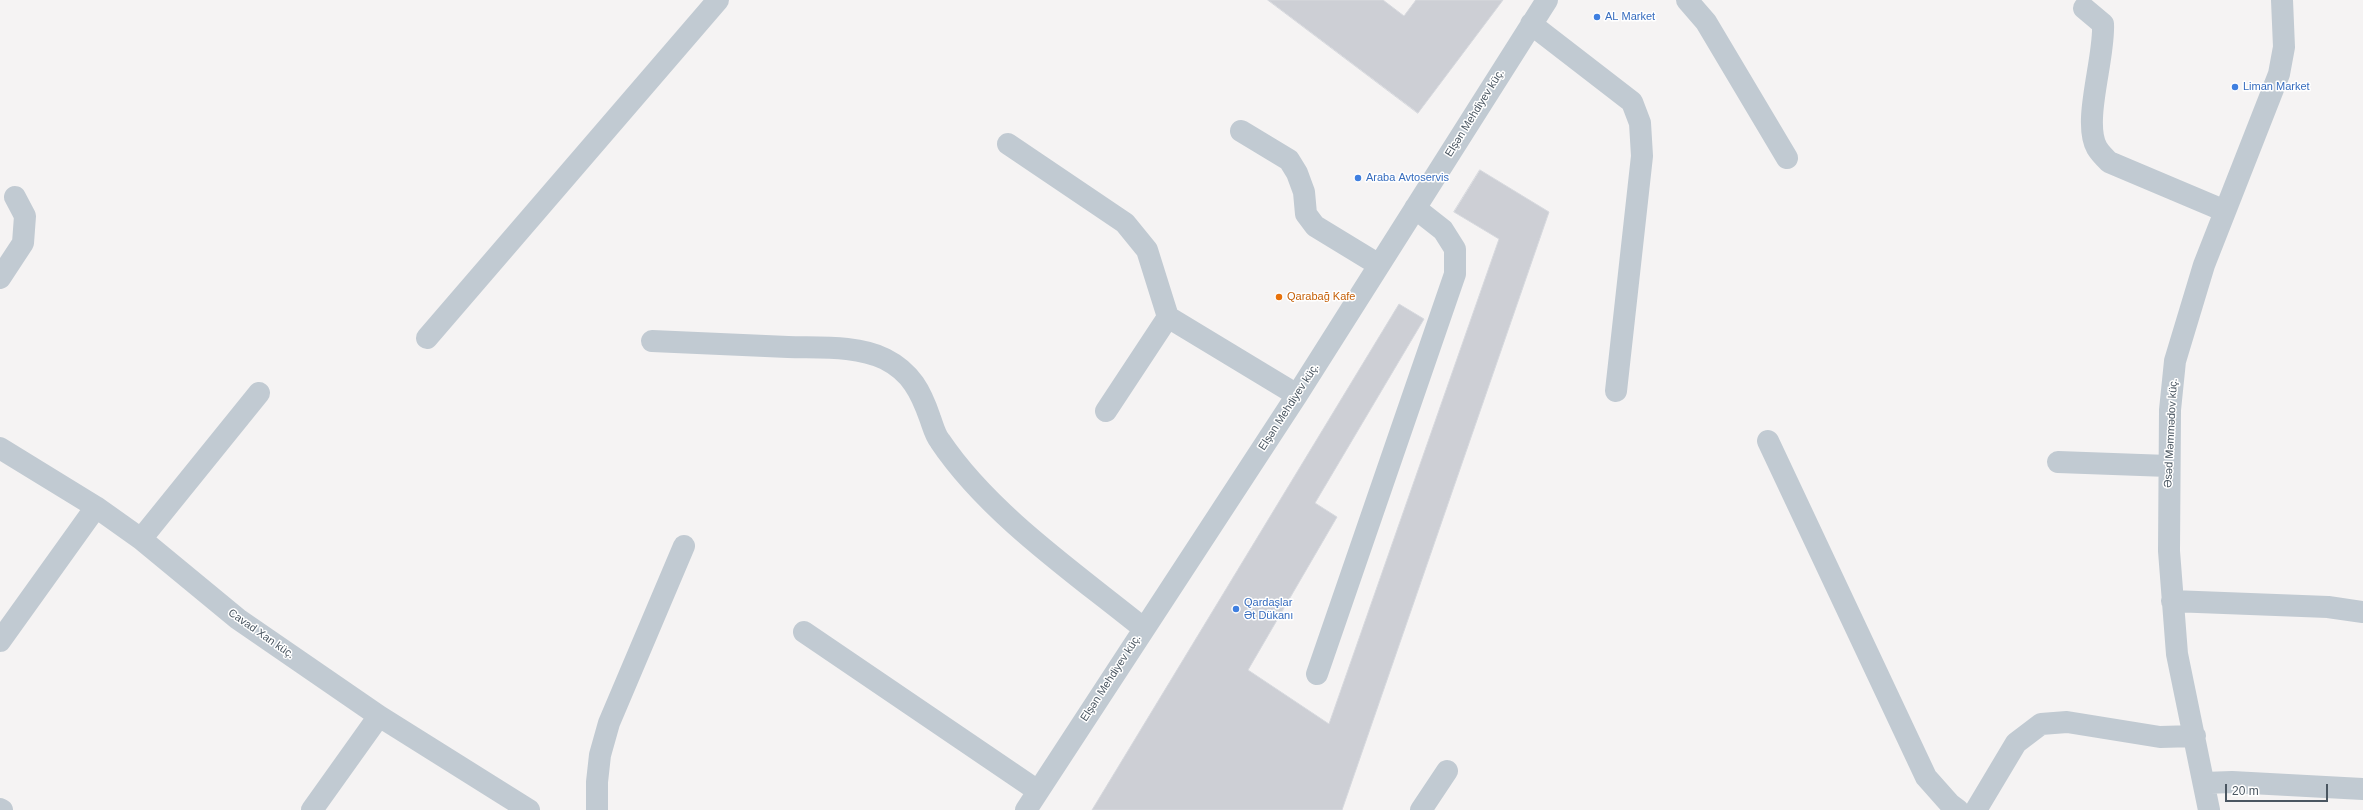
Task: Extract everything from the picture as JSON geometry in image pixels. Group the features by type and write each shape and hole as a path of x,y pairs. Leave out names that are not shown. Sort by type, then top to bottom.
{"street":[{"path":"427,338 718,0"},
{"name":"Elşən Mehdiyev küç.","path":"1026,810 1296,395 1547,0"},
{"path":"1687,0 1706,22 1787,158"},
{"name":"Əsəd Məmmədov küç.","path":"2209,810 2177,654 2169,551 2168,466 2170,410 2175,361 2204,265 2278,74 2284,47 2282,0"},
{"path":"2084,8 2103,24 2104,40 2091,127 2097,148 2109,162 2226,211"},
{"path":"1531,24 1632,102 1640,123 1642,156 1616,392"},
{"path":"1241,131 1289,160 1297,173 1304,192 1306,214 1315,226 1379,265"},
{"path":"1008,144 1125,224 1147,250 1168,317 1296,395"},
{"path":"0,278 23,243 25,216 15,198"},
{"path":"1317,674 1455,274 1455,249 1443,230 1415,208"},
{"path":"1106,411 1168,317"},
{"path":"652,341 835,349 867,353 884,359 907,374 922,394 938,438 955,464 981,492 1044,548 1144,628"},
{"path":"141,539 259,393"},
{"path":"1768,441 1926,777 1950,804 1958,810"},
{"name":"Cavad Xan küç.","path":"0,448 96,507 141,539 238,619 379,716 529,810"},
{"path":"2058,462 2168,466"},
{"path":"0,642 96,507"},
{"path":"597,810 597,782 600,755 609,723 684,546"},
{"path":"2172,601 2328,607 2363,612"},
{"path":"804,632 1038,791"},
{"path":"312,810 379,716"},
{"path":"1976,810 2016,743 2041,724 2067,722 2154,736 2195,736"},
{"path":"1421,810 1447,771"},
{"path":"2204,783 2232,782 2363,789"}],"building":[{"path":"1268,0 1383,0 1404,16 1416,0 1503,0 1418,113"},
{"path":"1480,170 1549,212 1342,810 1092,810 1399,304 1424,319 1315,503 1337,517 1248,670 1329,724 1499,239 1454,212"}],"place":[{"name":"AL Market","path":"1597,17"},
{"name":"Liman Market","path":"2235,87"},
{"name":"Araba Avtoservis","path":"1358,178"},
{"name":"Qarabağ Kafe","path":"1279,297"},
{"name":"Qardaşlar Ət Dükanı","path":"1236,609"}]}
